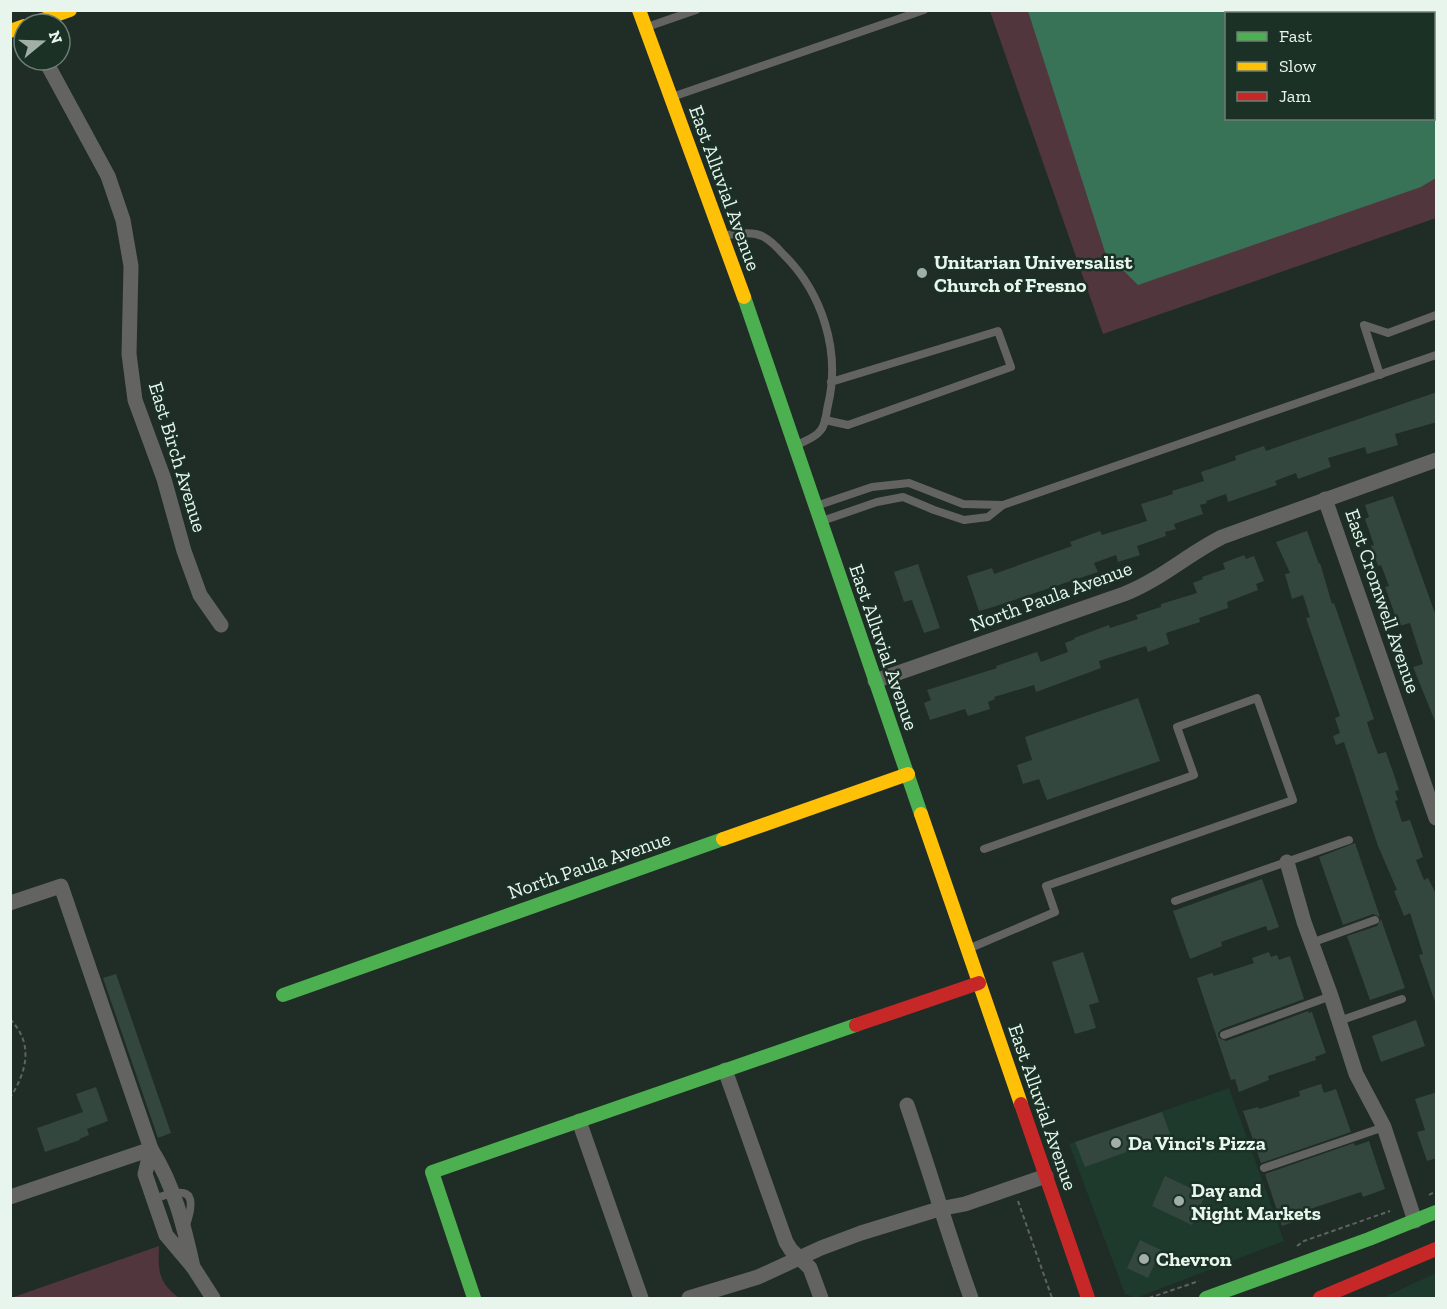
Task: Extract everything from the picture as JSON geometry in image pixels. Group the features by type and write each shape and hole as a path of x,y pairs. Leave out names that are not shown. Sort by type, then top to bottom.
{"street":[{"name":"East Alluvial Avenue","path":"639,10 723,235 1088,1299"},
{"name":"East Birch Avenue","path":"52,72 108,176 123,220 131,266 129,354 135,400 164,478 184,551 200,595 221,625"},
{"name":"North Paula Avenue","path":"875,681 1125,594 1142,587 1205,545 1222,537 1437,460"},
{"name":"East Cromwell Avenue","path":"1325,499 1437,818"},
{"name":"North Paula Avenue","path":"283,995 908,774"},
{"path":"1287,862 1311,943 1356,1074 1384,1127 1415,1221"},
{"path":"10,903 61,885 152,1149 163,1167 185,1228 193,1267"},
{"path":"474,1299 432,1172 980,983"},
{"path":"725,1070 786,1242 810,1268 821,1299"},
{"path":"907,1105 945,1227 971,1299"},
{"path":"579,1121 641,1299"},
{"path":"10,1197 152,1149"},
{"path":"152,1149 145,1174 166,1234 193,1267 213,1299"},
{"path":"689,1299 758,1277 821,1248 861,1233 965,1204 1046,1176"},
{"path":"1206,1299 1437,1212"},
{"path":"1320,1299 1350,1290 1437,1249"}],"lane":[{"path":"645,27 696,10"},
{"path":"671,97 924,10"},
{"path":"723,235 753,233 772,242 791,261 810,287 823,317 830,339 833,363 825,420 823,429 818,434 795,446"},
{"path":"1380,375 1364,325 1388,333 1437,315"},
{"path":"825,420 848,425 1011,367 998,331 831,382"},
{"path":"821,522 877,502 903,497 964,520 988,517 1003,505 1437,355"},
{"path":"816,506 872,487 909,483 963,504 1003,505"},
{"path":"968,949 1055,912 1046,886 1293,800 1257,698 1177,727 1194,775 984,849"},
{"path":"1175,901 1349,840"},
{"path":"1311,943 1375,920"},
{"path":"1224,1035 1331,996"},
{"path":"1339,1021 1402,999"},
{"path":"1264,1168 1384,1127"},
{"path":"154,1199 172,1192"}],"path":[{"path":"10,1019 21,1031 26,1053 24,1068 10,1098"},
{"path":"1296,1246 1437,1191"},
{"path":"1018,1201 1052,1299"},
{"path":"1149,1299 1202,1280"}],"shaded area":[{"path":"990,11 1436,11 1436,218 1103,334"},
{"path":"1028,11 1436,11 1436,178 1421,187 1138,285 1105,252"},
{"path":"1229,1088 1284,1241 1136,1298 1125,1294 1069,1144"},
{"path":"159,1246 159,1262 163,1281 179,1298 11,1298"},
{"path":"1436,1273 1436,1298 1382,1298 1406,1287"}],"building":[{"path":"1437,392 1437,422 1395,434 1398,445 1367,454 1365,447 1328,458 1331,467 1298,479 1296,473 1275,481 1277,485 1228,502 1226,494 1206,501 1207,503 1200,505 1203,514 1174,524 1176,529 1165,532 1166,536 1137,546 1140,555 1118,562 1116,555 1094,563 1098,572 979,611 967,576 992,568 994,574 1072,546 1070,542 1100,531 1102,535 1147,521 1141,504 1204,481 1201,472 1236,460 1235,456 1264,446 1266,451"},
{"path":"1393,496 1437,619 1437,726 1413,667 1423,664 1410,623 1399,626 1385,587 1389,586 1381,565 1378,566 1365,519 1369,517 1365,505"},
{"path":"1307,531 1374,719 1367,722 1370,732 1378,754 1386,752 1399,790 1395,791 1398,800 1395,801 1402,822 1410,820 1423,857 1416,860 1424,880 1428,878 1437,896 1437,1002 1435,1002 1419,955 1423,954 1410,913 1404,916 1394,891 1397,890 1378,846 1344,742 1336,745 1333,736 1340,733 1335,718 1340,716 1306,618 1310,617 1303,595 1292,599 1285,574 1290,573 1276,542"},
{"path":"1244,555 1246,559 1254,556 1264,581 1256,584 1258,590 1227,602 1228,608 1199,618 1200,622 1166,633 1169,644 1148,652 1146,646 1099,661 1101,668 1036,692 1034,685 994,697 995,699 988,702 990,709 968,716 965,709 930,720 924,703 931,700 927,690 997,668 996,666 1037,652 1041,662 1068,652 1065,643 1074,638 1109,625 1110,628 1138,619 1136,615 1161,607 1161,604 1197,593 1193,583 1203,579 1202,577 1225,569 1223,563"},
{"path":"918,564 940,628 924,633 912,600 904,602 894,572"},
{"path":"1138,698 1160,761 1047,800 1039,779 1023,784 1017,765 1032,760 1025,737"},
{"path":"1355,843 1380,917 1373,914 1343,925 1319,857"},
{"path":"1262,879 1279,927 1268,931 1266,926 1221,942 1222,946 1190,959 1173,911"},
{"path":"1381,919 1405,988 1370,1000 1347,936 1377,926"},
{"path":"1083,952 1099,1002 1089,1005 1096,1028 1075,1034 1052,962"},
{"path":"1269,952 1271,957 1277,955 1279,960 1290,956 1304,999 1222,1029 1218,1033 1219,1038 1226,1041 1308,1011 1312,1012 1326,1053 1315,1057 1316,1060 1268,1076 1269,1080 1239,1092 1235,1079 1231,1080 1197,978 1212,973 1214,976 1254,963 1252,958"},
{"path":"116,974 171,1133 158,1138 103,978"},
{"path":"1416,1020 1425,1046 1381,1062 1372,1036"},
{"path":"1321,1084 1324,1093 1336,1089 1351,1132 1261,1163 1243,1111 1258,1107 1259,1109 1300,1096 1299,1091"},
{"path":"96,1087 108,1121 87,1129 89,1135 80,1140 45,1152 37,1128 83,1112 76,1094"},
{"path":"1437,1092 1437,1158 1427,1161 1417,1132 1425,1130 1415,1099"},
{"path":"1162,1112 1171,1136 1085,1167 1075,1142"},
{"path":"1369,1141 1385,1189 1363,1197 1361,1192 1319,1206 1294,1215 1296,1221 1282,1226 1265,1174 1354,1143 1355,1146"},
{"name":"Day and Night Markets","path":"1165,1176 1205,1195 1192,1225 1152,1206"},
{"name":"Chevron","path":"1140,1240 1161,1250 1148,1278 1127,1268"}],"traffic: fast":[{"path":"744,297 921,814"},
{"path":"283,995 723,839"},
{"path":"474,1298 432,1172 856,1025"},
{"path":"1206,1298 1369,1239 1436,1212"}],"traffic: slow":[{"path":"64,12 70,10"},
{"path":"639,10 744,297"},
{"path":"723,839 908,774"},
{"path":"921,814 1021,1104"}],"traffic: jam":[{"path":"856,1025 979,983"},
{"path":"1021,1104 1088,1298"},
{"path":"1320,1298 1436,1249"}],"place":[{"name":"Unitarian Universalist Church of Fresno","path":"922,273"},
{"name":"Da Vinci's Pizza","path":"1116,1143"},
{"name":"Day and Night Markets","path":"1179,1201"},
{"name":"Chevron","path":"1144,1259"}]}
